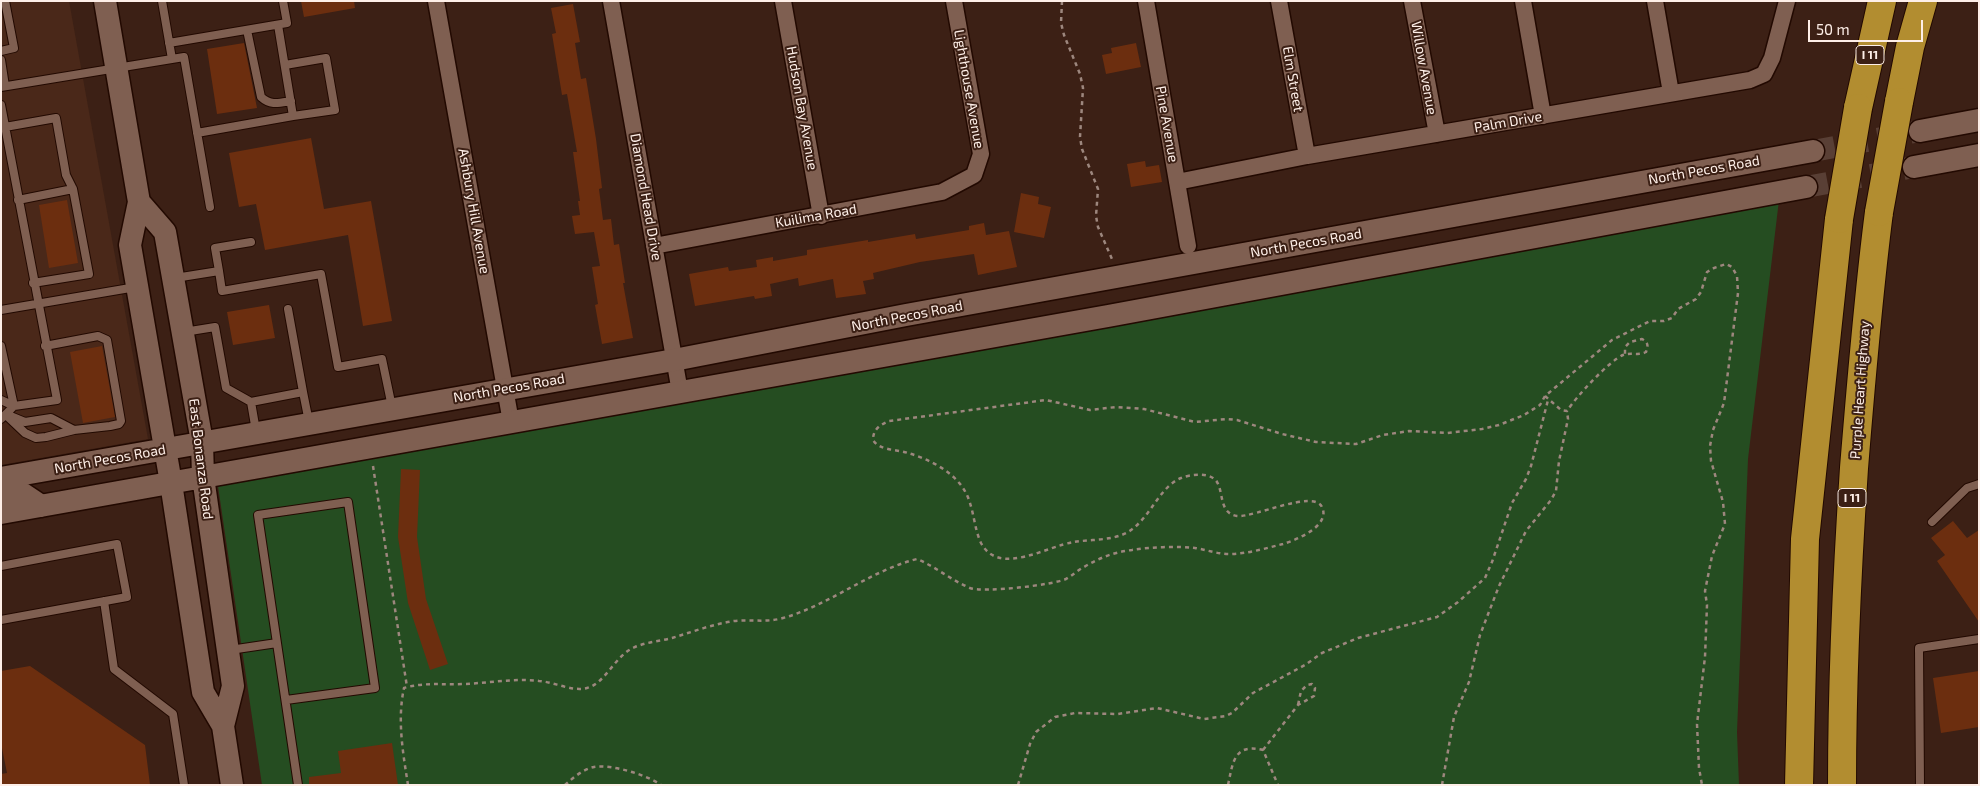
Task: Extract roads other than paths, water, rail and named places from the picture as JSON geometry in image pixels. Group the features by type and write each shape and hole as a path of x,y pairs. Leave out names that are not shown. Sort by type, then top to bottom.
{"highway":[{"name":"I 11","path":"1799,785 1805,539 1839,220 1858,108 1882,1"},
{"name":"Purple Heart Highway","path":"1842,785 1842,705 1848,554 1868,299 1879,212 1899,102 1910,47 1923,1"}],"main road":[{"name":"East Bonanza Road","path":"105,1 139,202 130,245 166,449 203,692 223,726"},
{"path":"1920,131 1979,120"},
{"name":"North Pecos Road","path":"1,478 674,360 906,315 1812,151"},
{"path":"1914,167 1979,155"},
{"path":"1,513 1108,316 1806,186"},
{"name":"East Bonanza Road","path":"139,202 165,232 202,442 203,477 232,686 223,726 232,785"},
{"path":"1,496 20,492 41,506"}],"street":[{"name":"Ashbury Hill Avenue","path":"436,1 511,422"},
{"name":"Diamond Head Drive","path":"611,1 680,392"},
{"name":"Hudson Bay Avenue","path":"783,1 821,216"},
{"name":"Lighthouse Avenue","path":"954,1 981,154 974,175"},
{"name":"Pine Avenue","path":"1146,1 1188,246"},
{"name":"Elm Street","path":"1279,1 1307,156"},
{"name":"Willow Avenue","path":"1412,1 1437,134"},
{"path":"1523,1 1543,116"},
{"path":"1655,1 1671,93"},
{"name":"Palm Drive","path":"1176,182 1307,156 1750,80 1764,74 1772,58 1787,1"},
{"name":"Kuilima Road","path":"654,246 942,192 974,175"}],"lane":[{"path":"1,51 14,48 5,1"},
{"path":"162,1 172,59"},
{"path":"169,43 287,23 283,1"},
{"path":"278,25 293,116"},
{"path":"247,30 261,98 274,104 291,101"},
{"path":"1,60 3,87 184,57 210,207"},
{"path":"198,133 335,110 326,58 285,65"},
{"path":"1,105 56,400 14,406 1,400"},
{"path":"5,127 56,118 66,175 73,190 89,274 33,283"},
{"path":"18,200 73,190"},
{"path":"251,242 215,248 222,291 320,274 338,367 382,359 392,409"},
{"path":"173,278 219,271"},
{"path":"1,310 138,287"},
{"path":"288,309 309,423"},
{"path":"182,332 215,327 226,388 251,402 303,392"},
{"path":"4,417 30,436 46,437 74,430 110,426 121,421 107,340 98,336 45,346"},
{"path":"1,346 14,406"},
{"path":"251,402 257,432"},
{"path":"4,417 14,406"},
{"path":"4,417 25,422 52,418 74,430"},
{"path":"1932,522 1967,488 1979,484"},
{"path":"286,700 375,688 348,502 258,515 298,785"},
{"path":"1,566 117,544 127,597 1,620"},
{"path":"104,601 114,669 173,714 184,785"},
{"path":"1920,785 1919,648 1979,638"},
{"path":"228,650 277,643"}],"tunnel":[{"path":"1813,151 1920,131"},
{"path":"1806,187 1914,167"}]}
